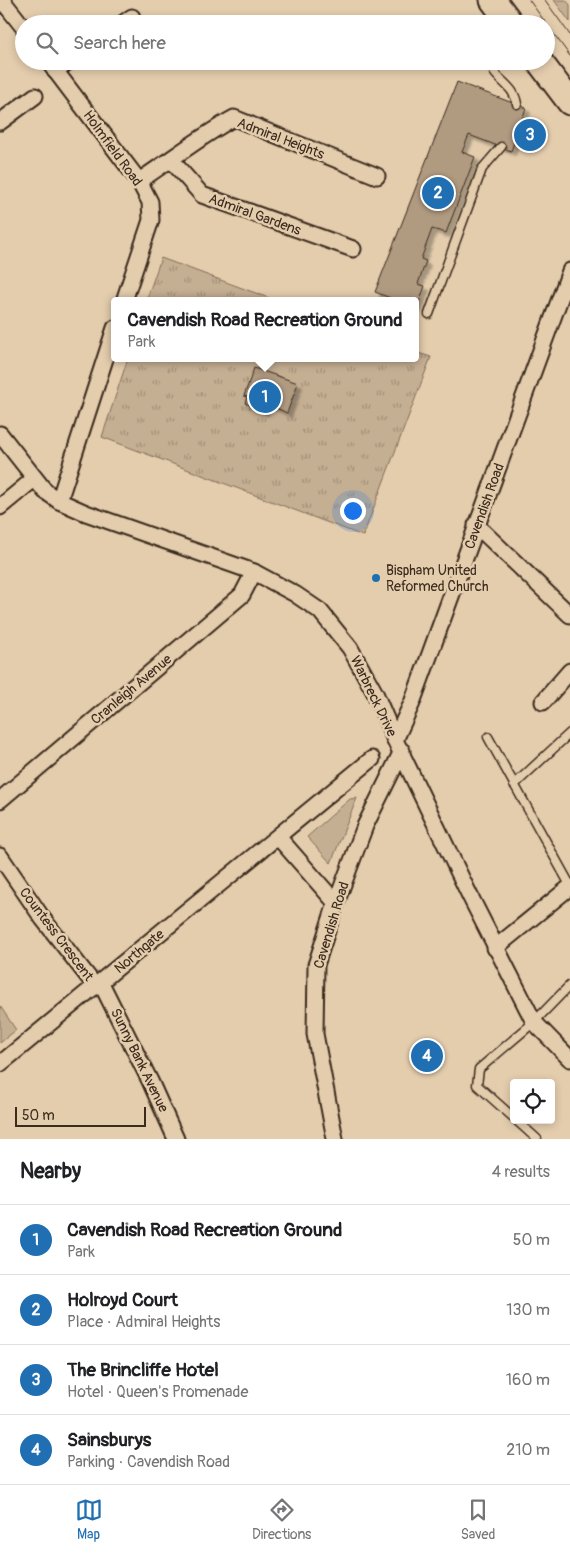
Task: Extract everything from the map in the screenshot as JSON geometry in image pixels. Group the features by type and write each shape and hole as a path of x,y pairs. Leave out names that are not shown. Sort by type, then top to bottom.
{"main road":[{"path":"493,0 504,15"},
{"path":"546,70 570,102"}],"street":[{"path":"2,0 15,17"},
{"name":"Holmfield Road","path":"55,70 138,181 150,202 151,220 125,297"},
{"path":"0,122 35,96"},
{"name":"Admiral Heights","path":"138,181 171,160 210,131 234,118 377,176"},
{"name":"Admiral Gardens","path":"171,160 202,195 353,249"},
{"name":"Cavendish Road","path":"335,1139 316,1034 316,965 336,903 398,745 476,525 570,271"},
{"path":"59,501 111,340"},
{"name":"Warbreck Drive","path":"0,434 34,479 59,501 110,522 254,572 296,594 320,611 350,648 375,693 495,948 534,1022 570,1059"},
{"path":"0,507 34,479"},
{"path":"476,525 570,615"},
{"name":"Cranleigh Avenue","path":"0,800 242,595 254,572"},
{"path":"543,702 570,671"},
{"name":"Northgate","path":"0,1064 279,838 372,759"},
{"path":"279,838 336,903"},
{"name":"Countess Crescent","path":"0,856 43,919 98,985"},
{"path":"495,948 570,886"},
{"name":"Sunny Bank Avenue","path":"98,985 150,1081 176,1139"}],"lane":[{"path":"494,70 496,76 512,90 516,104"},
{"path":"429,314 482,168 501,147"},
{"path":"514,785 570,733"},
{"path":"488,737 570,886"},
{"path":"510,1115 477,1085 479,1069 534,1022 570,985"},
{"path":"520,1124 537,1139"}],"green space":[{"path":"554,0 566,0 570,5 570,22"},
{"path":"161,258 266,297 147,297"},
{"path":"419,353 431,357 363,536 102,437 127,362 419,362"},
{"path":"357,798 331,863 307,837 350,799"},
{"path":"0,1006 16,1030 0,1043"}],"building":[{"path":"457,82 526,108 511,151 469,135 462,152 475,157 446,233 432,229 421,259 426,261 418,284 425,286 419,302 419,297 388,297 375,292"},
{"path":"254,368 298,383 287,413 266,403 264,411 245,403 247,397 244,396"}],"tram line":[{"path":"529,0 540,15"},
{"path":"545,0 570,35"},
{"path":"555,36 570,56"}],"place":[{"name":"The Brincliffe Hotel","path":"530,135"},
{"name":"Holroyd Court","path":"438,193"},
{"name":"Cavendish Road Recreation Ground","path":"265,397"},
{"name":"Bispham United Reformed Church","path":"376,578"},
{"name":"Sainsburys","path":"427,1056"}]}
